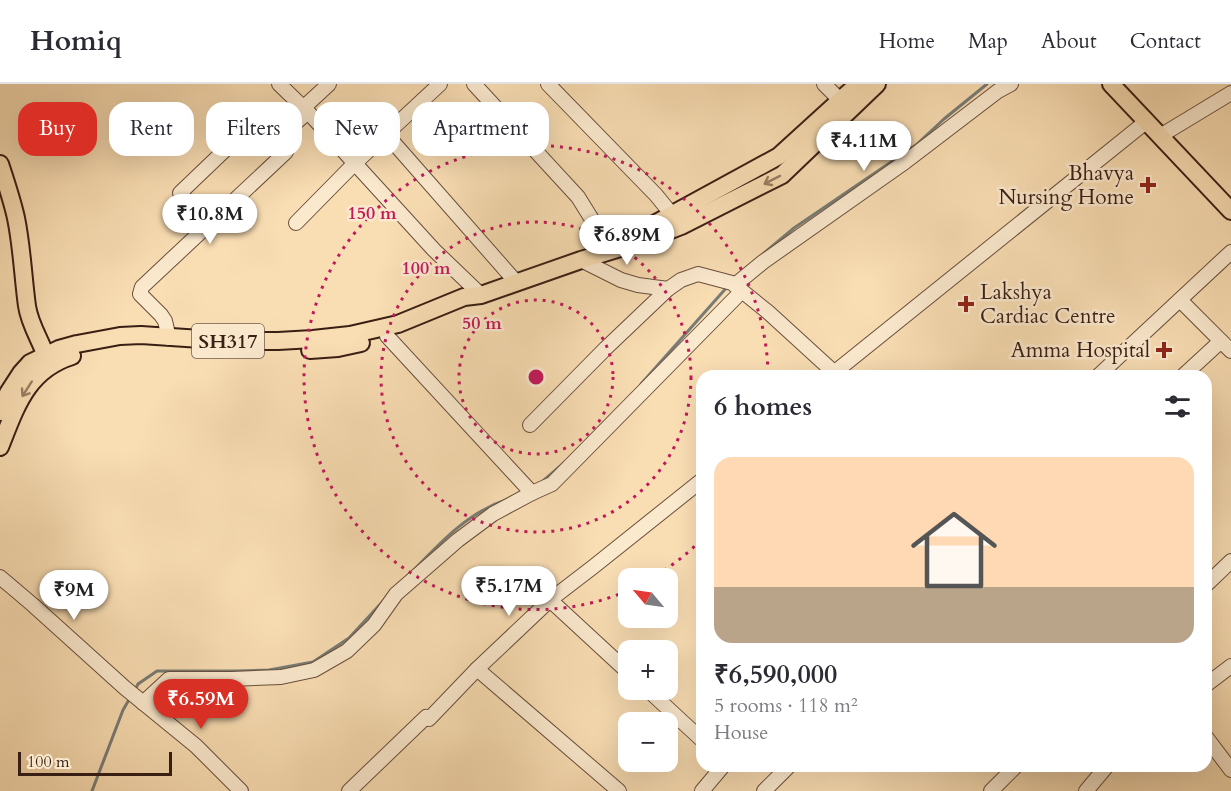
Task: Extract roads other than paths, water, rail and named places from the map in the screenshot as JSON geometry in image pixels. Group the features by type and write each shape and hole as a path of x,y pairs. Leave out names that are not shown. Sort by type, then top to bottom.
{"main road":[{"name":"SH317","path":"514,280 576,252 640,242 677,220 782,175 845,105 858,84"},
{"name":"SH317","path":"845,105 877,84"},
{"path":"1111,84 1231,211"},
{"path":"0,164 16,219 27,306 36,336 47,360"},
{"name":"SH317","path":"0,412 4,389 30,363 47,360 59,349 77,344 120,336 141,335 231,341 278,341 350,335 398,324 514,280 596,257 609,246"},
{"path":"0,447 25,391 47,360 122,346 256,352 338,348 387,336 467,305 474,294"}],"street":[{"path":"279,84 306,110 474,294"},
{"path":"169,338 165,321 140,294 142,287 286,152 277,139 329,84"},
{"path":"400,121 440,84"},
{"path":"474,84 578,196 609,246"},
{"path":"548,84 656,195 677,220"},
{"path":"824,84 845,105"},
{"path":"136,697 169,679 272,677 314,670 347,651 374,625 396,594 458,540 493,513 552,484 757,267 905,162 998,91 1011,84"},
{"path":"1160,136 1231,93"},
{"path":"841,370 1147,121"},
{"path":"400,150 514,280"},
{"path":"208,225 180,193 219,156"},
{"path":"296,223 363,156"},
{"path":"1104,370 1231,252"},
{"path":"581,260 621,280 668,289"},
{"path":"530,424 668,289 681,280 699,274 732,283 768,312 830,370"},
{"path":"1180,300 1226,346 1192,370"},
{"path":"387,336 532,493"},
{"path":"349,791 426,717 429,719 477,669 550,600 696,485"},
{"path":"1212,579 1231,561"},
{"path":"0,577 136,697 196,746 241,791"},
{"path":"550,600 618,663"},
{"path":"1212,680 1231,666"},
{"path":"477,669 619,791"},
{"path":"659,700 696,734"},
{"path":"1212,745 1231,770"},
{"path":"702,791 718,772"},
{"path":"764,791 783,772"},
{"path":"991,791 1010,772"},
{"path":"1086,791 1102,772"}],"waterway":[{"path":"757,259 794,228 916,145 987,84"},
{"path":"641,384 728,286"},
{"path":"543,481 565,462"},
{"path":"412,572 455,530 479,512 506,500"},
{"path":"135,690 138,684 157,671 269,670 313,662 349,638 386,598"},
{"path":"92,791 123,710 130,698"}],"place":[{"name":"Bhavya Nursing Home","path":"1148,185"},
{"name":"Lakshya Cardiac Centre","path":"966,304"},
{"name":"Amma Hospital","path":"1164,350"}]}
